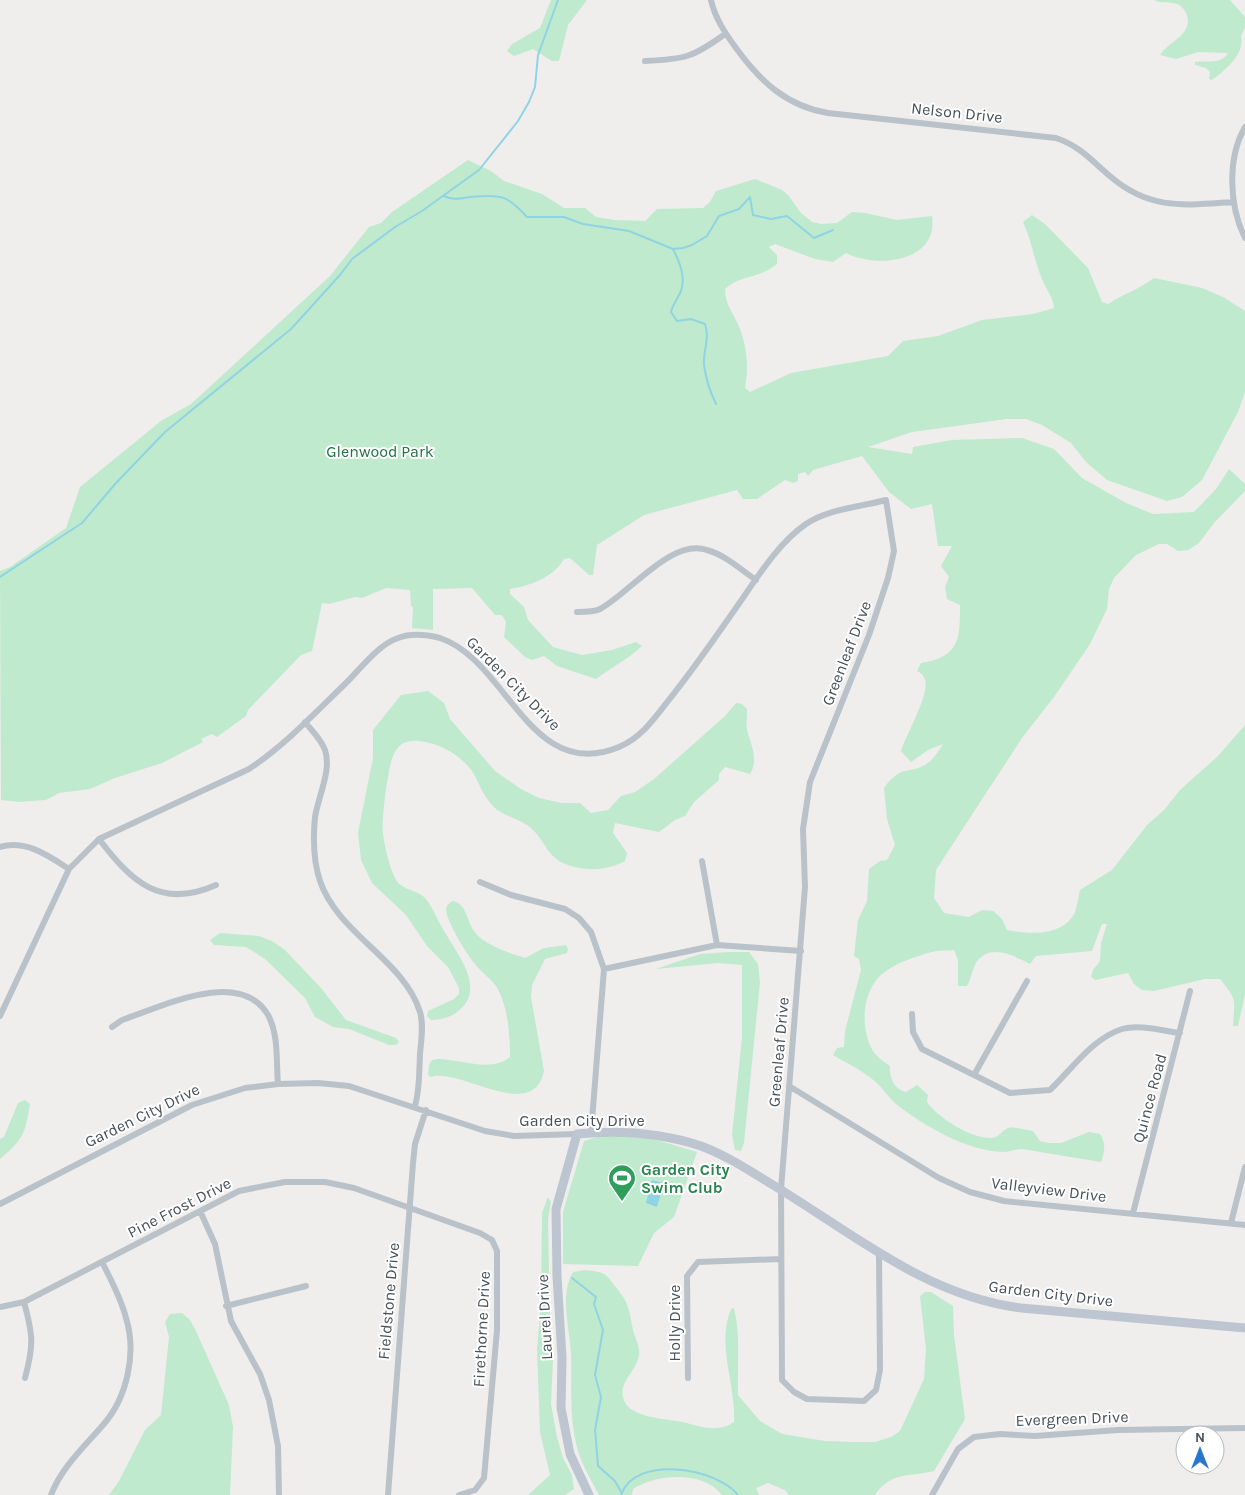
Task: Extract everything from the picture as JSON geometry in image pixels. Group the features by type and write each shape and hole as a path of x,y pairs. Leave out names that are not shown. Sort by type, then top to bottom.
{"street":[{"name":"Nelson Drive","path":"711,0 725,34 762,81 786,98 808,108 828,113 1046,136 1078,148 1128,190 1152,201 1178,206 1234,202"},
{"path":"645,61 680,59 696,54 725,34"},
{"path":"1245,127 1239,138 1234,156 1234,202 1239,226 1245,238"},
{"name":"Garden City Drive","path":"0,1016 69,869 99,839 249,769 305,722 382,647 398,638 418,635 439,638 456,645 476,664 534,729 551,743 566,750 585,753 606,752 636,738 649,725 693,670 756,580 792,534 819,517 886,500"},
{"name":"Greenleaf Drive","path":"879,1254 880,1370 876,1390 864,1402 807,1399 794,1392 782,1380 781,1189 805,887 803,829 810,782 869,635 888,578 894,551 886,500"},
{"path":"577,612 598,610 671,555 685,550 705,549 722,555 756,580"},
{"path":"305,722 320,740 326,752 326,766 315,816 314,842 316,861 326,896 338,913 396,974 413,997 420,1013 422,1028 418,1094 415,1106"},
{"path":"99,839 121,868 134,879 151,888 169,894 187,894 200,892 216,885"},
{"path":"0,847 7,845 26,846 46,854 69,869"},
{"path":"702,861 717,946"},
{"path":"480,882 512,895 565,909 579,918 591,932 604,969 591,1133"},
{"path":"604,969 717,946 801,951"},
{"path":"974,1075 1027,981"},
{"path":"112,1027 122,1020 208,992 226,991 244,994 257,1003 268,1015 274,1032 278,1084"},
{"name":"Quince Road","path":"1132,1213 1190,991"},
{"path":"912,1014 913,1032 922,1048 1010,1093 1050,1090 1101,1040 1122,1029 1147,1028 1180,1033"},
{"name":"Garden City Drive","path":"0,1204 192,1105 245,1088 278,1084 318,1083 349,1086 415,1106 485,1131 514,1136 642,1132 701,1146 741,1165 781,1189 879,1254 946,1287 1003,1306 1245,1328"},
{"name":"Valleyview Drive","path":"789,1086 938,1178 970,1192 1004,1201 1245,1225"},
{"name":"Fieldstone Drive","path":"388,1495 409,1208 416,1144 426,1110"},
{"name":"Laurel Drive","path":"577,1134 556,1209 556,1276 562,1358 561,1408 570,1454 589,1495"},
{"path":"1231,1223 1245,1167"},
{"name":"Pine Frost Drive","path":"0,1307 24,1302 239,1191 264,1185 305,1181 354,1188 409,1208"},
{"name":"Firethorne Drive","path":"409,1208 480,1233 492,1240 498,1251 497,1330 484,1478 475,1490 459,1495"},
{"path":"200,1211 215,1244 230,1320 260,1374 269,1400 278,1446 279,1495"},
{"name":"Holly Drive","path":"688,1378 687,1276 698,1262 780,1259"},
{"path":"51,1495 66,1468 107,1420 120,1398 126,1379 130,1342 127,1319 102,1262"},
{"path":"226,1306 306,1286"},
{"path":"24,1302 33,1335 31,1354 25,1378"},
{"name":"Evergreen Drive","path":"932,1495 958,1449 974,1436 992,1434 1035,1436 1118,1430 1245,1428"}],"green space":[{"path":"551,0 587,0 568,25 559,61 552,61 533,49 514,56 507,51 512,44 540,28"},
{"path":"1154,0 1230,0 1245,17 1245,27 1237,56 1223,72 1212,80 1209,79 1210,72 1206,68 1195,65 1195,62 1218,61 1228,53 1198,52 1176,59 1160,55 1183,33 1187,28 1188,22 1186,13 1180,6 1174,3"},
{"name":"Glenwood Park","path":"468,160 491,171 504,181 542,194 564,208 585,208 596,217 615,220 645,221 657,209 703,208 710,202 716,191 755,179 782,190 789,196 800,212 812,222 821,224 837,223 852,212 897,220 932,216 932,231 926,243 916,252 903,258 874,260 859,258 846,253 833,262 815,259 775,244 769,247 777,255 777,264 763,272 736,281 725,289 727,302 737,322 745,346 747,371 745,388 750,392 791,373 888,356 903,341 938,336 982,320 1033,314 1054,308 1039,272 1023,222 1032,215 1045,224 1088,268 1102,302 1108,304 1154,278 1202,288 1223,297 1245,311 1245,392 1238,412 1202,480 1182,497 1167,501 1107,480 1086,462 1071,443 1042,425 1026,419 1007,419 912,432 868,447 912,454 913,447 952,440 1022,438 1054,449 1082,478 1126,503 1153,514 1194,512 1216,489 1229,469 1245,484 1245,491 1214,523 1199,543 1188,550 1178,551 1167,544 1159,544 1136,555 1114,578 1109,589 1107,609 1090,644 1054,697 1022,738 936,870 934,898 944,913 969,917 982,910 993,911 1002,919 1007,930 1033,933 1060,928 1073,916 1080,890 1112,870 1147,825 1164,810 1180,790 1218,756 1245,725 1245,994 1238,1026 1233,1026 1233,997 1220,979 1205,979 1154,991 1142,990 1134,984 1128,973 1095,980 1091,977 1093,970 1100,961 1101,943 1107,924 1102,924 1092,951 1036,956 1030,964 1009,954 988,953 976,963 967,986 958,986 958,960 954,950 934,951 914,957 891,968 878,978 872,987 865,1008 866,1031 869,1042 873,1051 890,1066 891,1079 895,1086 906,1092 917,1085 928,1095 927,1102 932,1108 955,1126 964,1131 990,1138 997,1136 1006,1129 1012,1127 1019,1128 1033,1131 1040,1141 1049,1143 1061,1143 1089,1132 1100,1134 1104,1147 1101,1162 1022,1149 1003,1152 989,1151 961,1142 919,1121 896,1104 875,1081 833,1055 837,1048 844,1047 845,1031 861,970 859,959 854,956 858,920 867,901 869,869 880,861 887,860 895,845 887,819 884,788 901,772 916,769 928,763 943,744 928,750 911,762 901,751 917,715 926,686 925,678 917,671 921,663 944,656 950,651 958,636 960,617 960,605 947,599 945,587 949,577 941,566 952,546 938,546 932,504 911,509 889,492 862,456 813,470 808,476 805,472 798,474 798,481 793,483 785,480 757,499 743,499 737,490 644,515 597,545 593,575 589,575 570,558 564,559 554,571 541,580 510,589 510,594 524,607 528,620 553,647 582,655 612,650 636,642 642,646 596,679 557,666 544,656 532,660 525,657 504,637 506,622 502,615 495,615 472,588 433,589 433,630 412,628 413,607 411,606 410,590 386,588 362,598 355,597 329,604 322,603 312,651 301,655 248,710 246,716 217,737 212,734 201,739 203,742 162,763 115,778 90,789 59,793 46,800 20,802 1,800 0,571 10,567 66,528 80,487 161,421 191,404 330,276 369,227 381,223 392,212"},
{"path":"428,691 444,703 450,719 495,771 521,789 539,798 562,803 580,803 591,813 608,810 621,796 635,792 654,779 725,716 736,703 742,704 747,709 747,730 754,758 753,769 750,774 725,767 719,774 719,780 694,802 685,816 675,820 659,832 615,823 613,833 627,853 625,861 610,867 587,869 571,866 558,860 528,826 496,809 482,791 471,769 451,752 427,742 410,741 400,745 391,762 384,807 383,834 389,862 398,882 405,888 422,895 428,902 458,953 468,974 470,985 469,995 465,1004 456,1013 438,1020 431,1020 427,1016 428,1011 454,999 459,994 459,988 448,967 427,946 406,915 372,883 361,860 358,833 373,758 373,730 401,695"},
{"path":"452,901 457,902 463,908 478,936 505,951 525,958 544,948 566,945 568,949 567,953 545,959 532,985 531,997 544,1071 537,1086 526,1093 511,1094 459,1079 443,1076 431,1077 428,1075 429,1065 432,1060 438,1059 485,1065 502,1062 510,1057 509,1030 503,1002 496,986 471,960 454,930 446,910"},
{"path":"220,933 259,936 272,941 285,950 321,988 346,1020 396,1038 399,1042 396,1045 389,1045 349,1029 333,1027 315,1017 305,998 265,959 246,947 214,945 210,940"},
{"path":"749,952 758,964 760,982 744,1143 741,1151 735,1150 732,1135 742,1037 742,965 718,963 656,969 700,954"},
{"path":"25,1100 30,1104 22,1136 14,1147 0,1159 0,1139 4,1137 18,1103"},
{"name":"Garden City Swim Club","path":"640,1135 697,1152 674,1217 654,1233 638,1266 563,1264 563,1212 584,1141 600,1136"},
{"path":"548,1197 551,1202 548,1220 550,1320 553,1359 551,1404 557,1437 563,1458 572,1475 574,1489 565,1495 528,1495 550,1475 540,1432 537,1349 541,1302 542,1213"},
{"path":"585,1270 600,1272 607,1276 623,1296 628,1306 639,1355 624,1385 623,1397 630,1409 644,1415 709,1428 722,1427 734,1422 725,1336 731,1309 734,1308 738,1340 738,1395 760,1421 782,1434 825,1441 875,1442 891,1437 900,1431 924,1379 926,1349 920,1296 925,1292 931,1292 953,1306 954,1335 965,1419 934,1471 894,1478 881,1487 875,1495 789,1495 785,1490 768,1483 756,1488 759,1495 722,1495 714,1487 703,1481 679,1477 654,1480 643,1484 633,1489 632,1495 599,1495 580,1457 574,1432 572,1410 571,1354 566,1312 567,1291 573,1272"},
{"path":"182,1313 190,1320 195,1329 229,1405 233,1427 230,1495 109,1495 119,1481 145,1430 161,1415 169,1337 165,1322 170,1314"}],"water":[{"path":"652,1180 664,1183 657,1207 646,1203"}],"waterway":[{"path":"0,577 82,523 116,483 165,432 291,329 352,259 395,227 422,211 479,170 518,121 529,102 535,87 538,55 558,0"},
{"path":"444,196 454,199 497,196 514,204 527,217 564,217 583,224 629,231 673,249 692,245 707,236 719,216 739,209 750,197 753,215 771,219 787,216 814,238 833,230"},
{"path":"673,249 683,280 681,291 671,312 677,321 691,319 705,324 707,334 704,365 708,385 716,404"},
{"path":"572,1278 596,1297 594,1304 603,1330 595,1375 601,1397 595,1430 598,1466 615,1481 621,1492"},
{"path":"621,1495 629,1482 642,1474 659,1470 695,1472 713,1478 728,1486 738,1495"}],"place":[{"name":"Garden City Swim Club","path":"622,1202"}]}
